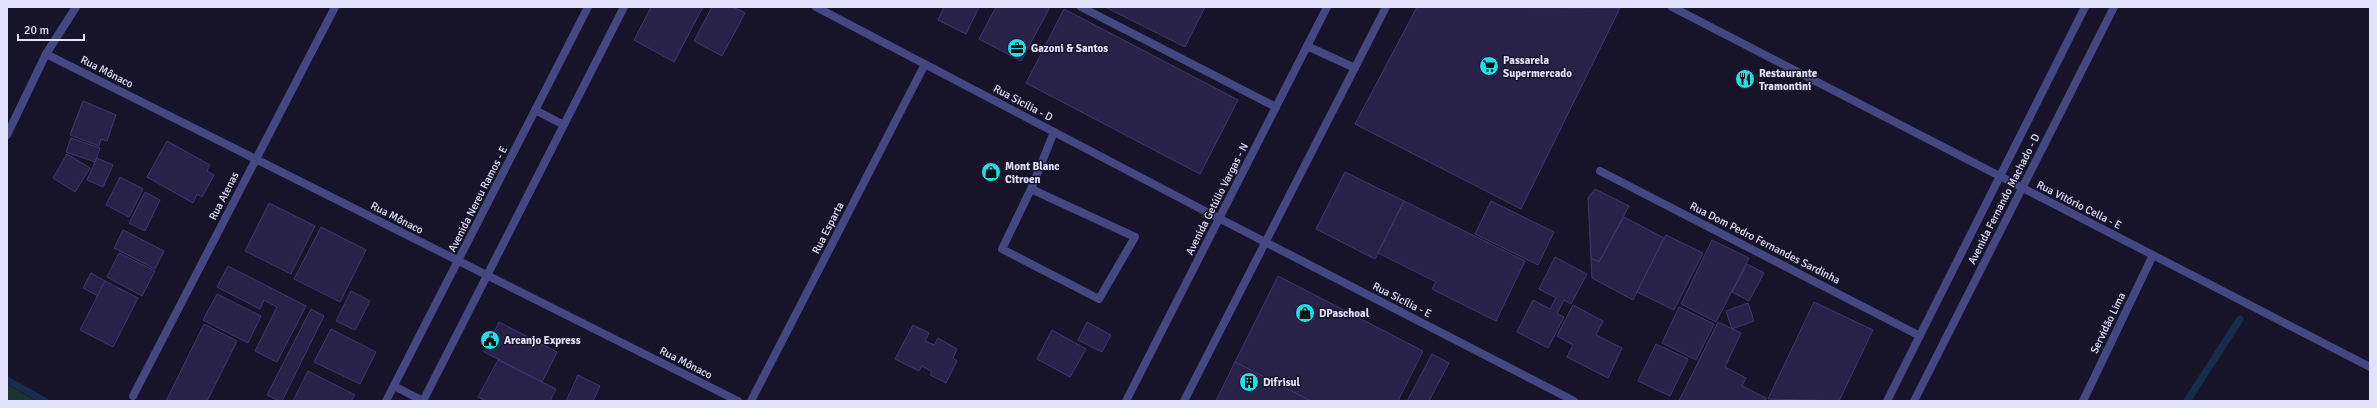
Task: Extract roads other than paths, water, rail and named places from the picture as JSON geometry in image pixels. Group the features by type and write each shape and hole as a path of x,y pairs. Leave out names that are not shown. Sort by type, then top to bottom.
{"street":[{"path":"7,135 46,54 76,7"},
{"name":"Rua Atenas","path":"133,396 335,7"},
{"name":"Avenida Nereu Ramos - E","path":"386,401 588,7"},
{"path":"394,386 423,401 624,7"},
{"name":"Rua Sicília - D","path":"816,7 1219,219"},
{"path":"1081,7 1276,107"},
{"name":"Avenida Getúlio Vargas - N","path":"1126,401 1327,7"},
{"path":"1184,401 1386,7"},
{"name":"Rua Vitório Cella - E","path":"1672,7 2370,367"},
{"name":"Avenida Fernando Machado - D","path":"1887,401 2085,7"},
{"name":"Avenida Fernando Machado - D","path":"1914,401 2114,7"},
{"path":"1308,46 1355,68"},
{"name":"Rua Mônaco","path":"46,54 738,401"},
{"name":"Rua Esparta","path":"751,401 925,64"},
{"path":"535,110 564,124"},
{"path":"1031,189 1135,237 1099,299 1002,249 1031,189 1054,132"},
{"name":"Rua Dom Pedro Fernandes Sardinha","path":"1600,171 1920,336"},
{"name":"Rua Sicília - E","path":"1219,219 1574,401"},
{"name":"Servidão Lima","path":"2083,401 2153,255"}],"waterway":[{"path":"2187,401 2240,319"},
{"path":"7,380 45,401"}],"place":[{"name":"Gazoni & Santos","path":"1017,48"},
{"name":"Passarela Supermercado","path":"1489,66"},
{"name":"Restaurante Tramontini","path":"1745,79"},
{"name":"Mont Blanc Citroen","path":"991,172"},
{"name":"DPaschoal","path":"1305,313"},
{"name":"Arcanjo Express","path":"490,340"},
{"name":"Difrisul","path":"1249,382"}]}
